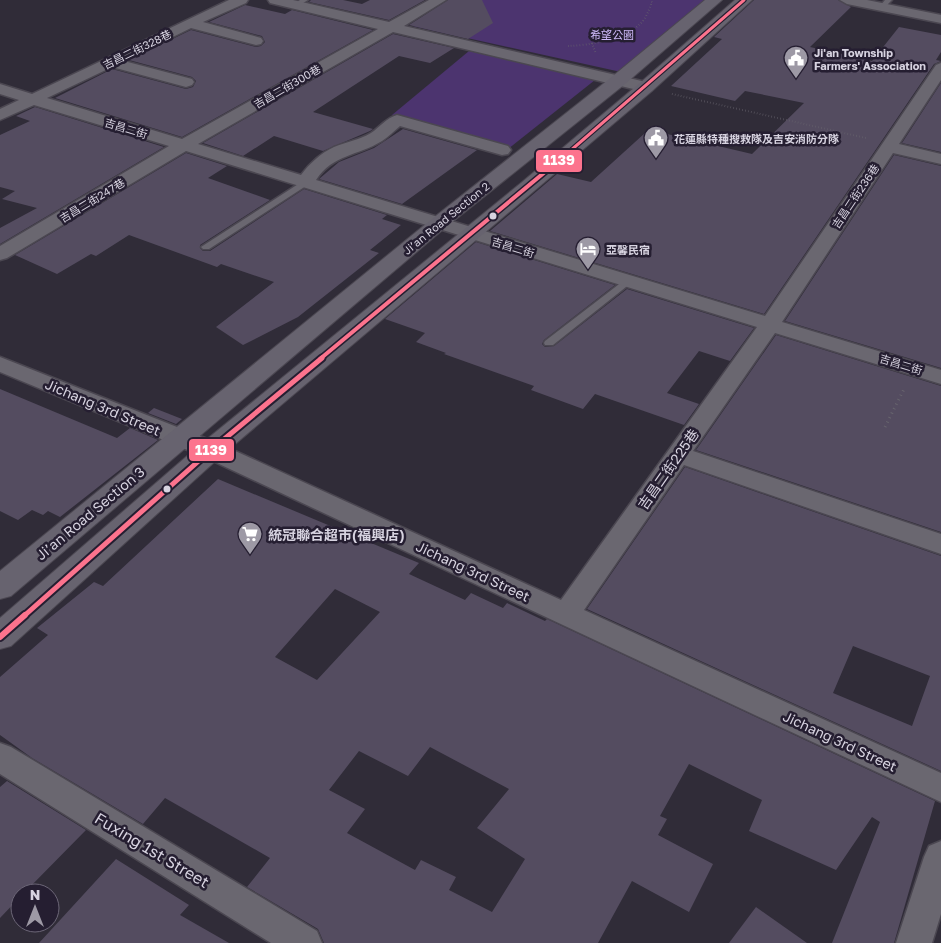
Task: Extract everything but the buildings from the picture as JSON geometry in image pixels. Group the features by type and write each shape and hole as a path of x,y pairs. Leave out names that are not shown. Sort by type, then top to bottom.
{"main road":[{"name":"Ji’an Road Section 2","path":"180,438 439,223 619,80 714,0"},
{"path":"0,636 211,450 472,234 646,87 744,0"},
{"name":"Ji’an Road Section 3","path":"0,588 180,438"}],"street":[{"name":"吉昌二街328巷","path":"0,115 189,23 241,0"},
{"path":"275,0 301,2 391,28 646,87"},
{"name":"吉昌二街300巷","path":"184,145 439,0"},
{"path":"847,0 885,4 941,19"},
{"path":"189,23 256,41"},
{"path":"111,62 186,82"},
{"name":"吉昌二街236巷","path":"770,324 880,143 941,68"},
{"name":"吉昌二街","path":"0,89 941,377"},
{"path":"306,182 316,167 340,151 353,148 376,137 397,120 502,150"},
{"path":"880,143 941,159"},
{"name":"吉昌二街247巷","path":"0,254 184,145"},
{"name":"吉昌二街225巷","path":"566,614 770,324"},
{"name":"Jichang 3rd Street","path":"0,364 211,450 941,788"},
{"path":"678,454 941,544"},
{"name":"Fuxing 1st Street","path":"0,757 304,943"},
{"path":"914,943 941,857"}],"lane":[{"path":"206,247 306,182"},
{"path":"550,344 626,281"}],"path":[{"path":"560,45 577,46 614,39 642,23 652,2 650,0"},
{"path":"646,87 880,143"},
{"path":"885,427 915,368"}],"green space":[{"name":"希望公園","path":"455,0 708,0 621,72 413,26"},
{"path":"469,51 595,80 508,149 392,115"}],"transit line":[{"name":"1139","path":"0,637 211,450 528,187 646,87 744,0"}],"place":[{"name":"Ji'an Township Farmers' Association","path":"796,79"},
{"name":"花蓮縣特種搜救隊及吉安消防分隊","path":"656,159"},
{"name":"亞馨民宿","path":"588,270"},
{"name":"統冠聯合超市(福興店)","path":"250,555"}]}
